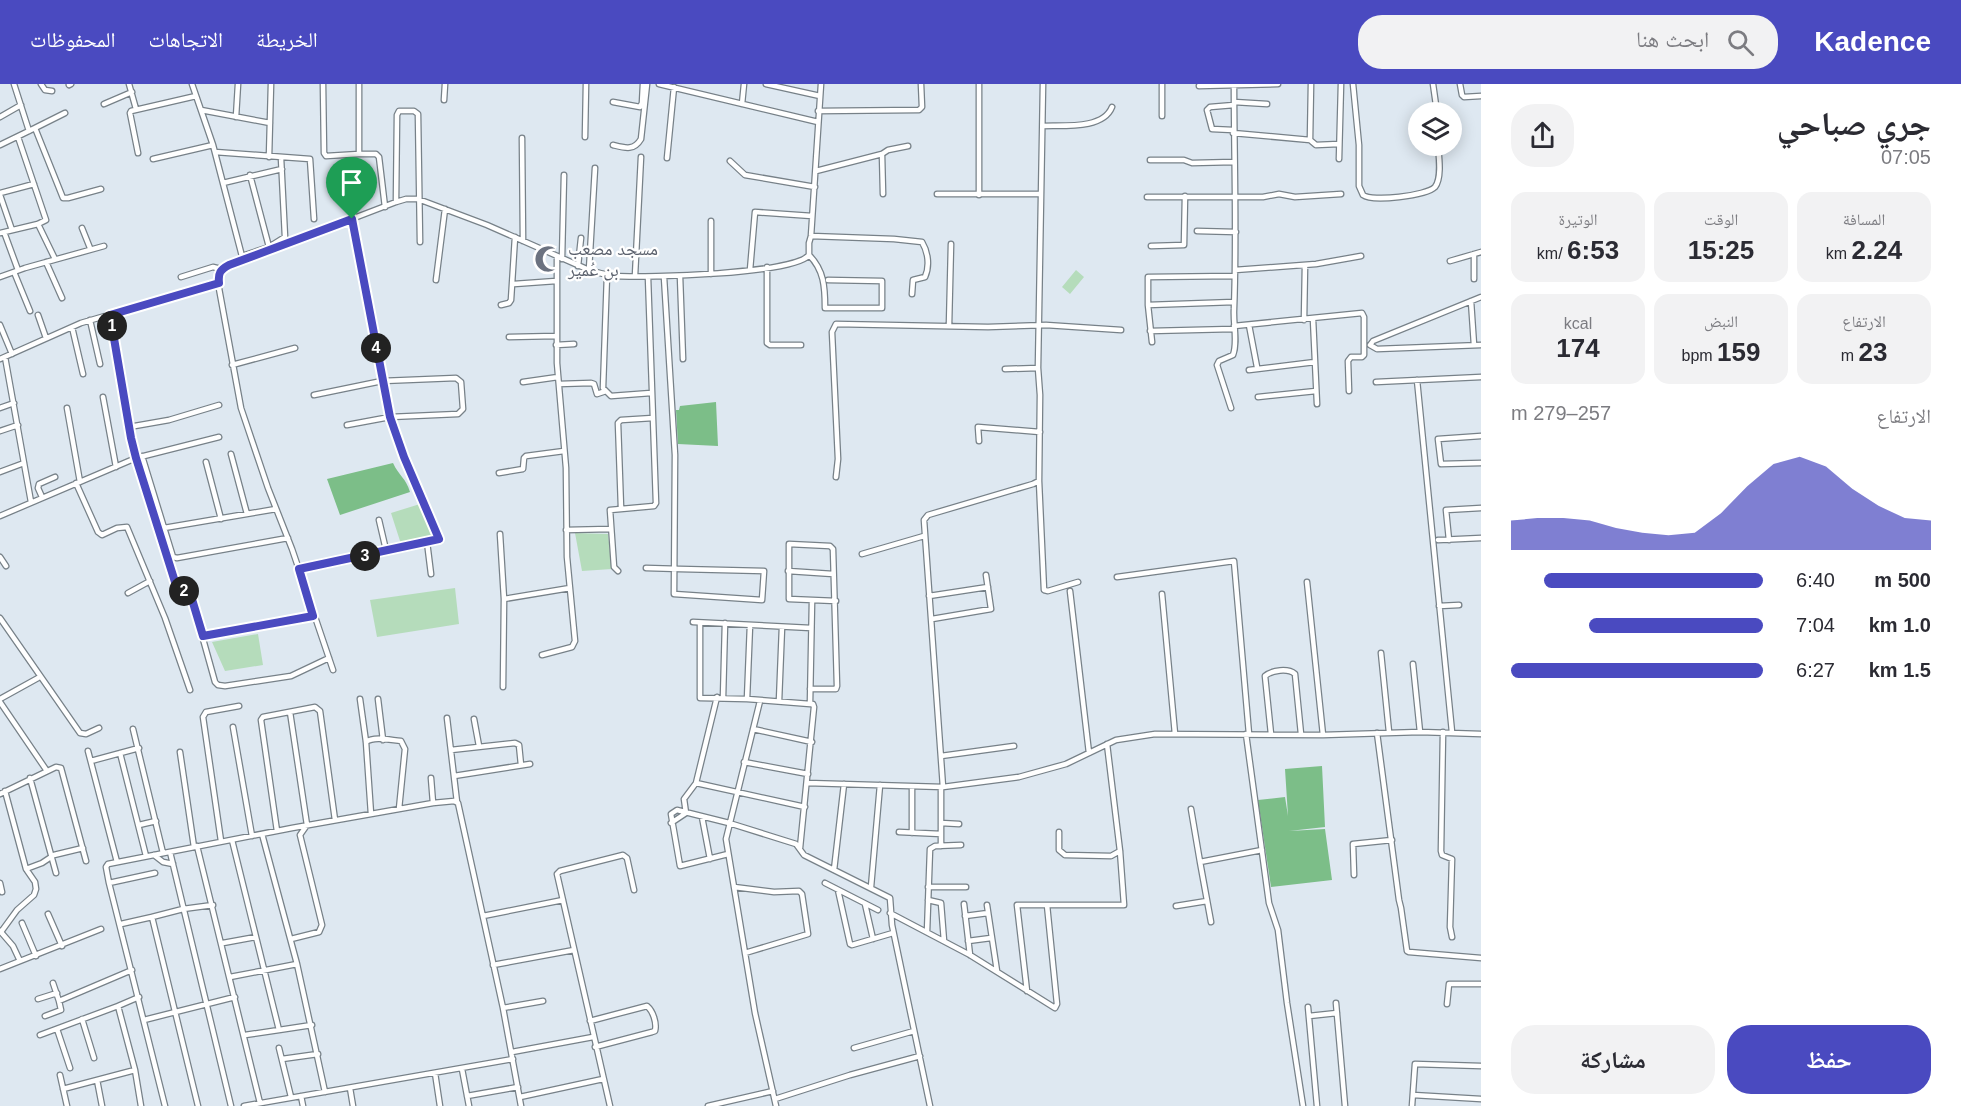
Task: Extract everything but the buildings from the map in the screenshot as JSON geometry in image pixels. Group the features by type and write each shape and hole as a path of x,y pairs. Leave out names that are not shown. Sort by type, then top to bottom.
{"street":[{"path":"14,84 29,131"},
{"path":"41,84 45,90 52,91"},
{"path":"129,84 135,109"},
{"path":"192,84 213,145 242,258"},
{"path":"236,117 238,84"},
{"path":"269,157 271,84"},
{"path":"323,84 324,155 376,154 379,157 385,207"},
{"path":"358,154 359,84"},
{"path":"444,100 445,84"},
{"path":"585,136 586,84"},
{"path":"613,102 640,107 645,84"},
{"path":"613,145 626,148 640,143 645,84"},
{"path":"661,84 818,122"},
{"path":"742,104 744,84"},
{"path":"766,84 820,96"},
{"path":"821,84 809,256 822,275 825,287 825,308 882,308 882,281 828,280"},
{"path":"818,111 919,110 922,107 921,84"},
{"path":"979,84 979,195"},
{"path":"1043,84 1038,368 1039,481 1044,590 1048,591 1078,582"},
{"path":"1161,84 1162,116"},
{"path":"1231,408 1217,365 1219,361 1234,353 1236,232 1234,84"},
{"path":"1198,86 1278,84"},
{"path":"1310,140 1311,84"},
{"path":"1339,159 1341,84"},
{"path":"1353,84 1359,145 1359,186 1366,198 1412,195 1432,189 1439,175 1438,156"},
{"path":"1433,84 1436,102"},
{"path":"1460,84 1464,97 1481,96"},
{"path":"667,158 674,87"},
{"path":"104,104 132,92"},
{"path":"138,153 130,113 135,109 196,96"},
{"path":"1267,104 1210,107 1207,110 1211,128 1310,140 1316,145 1339,144"},
{"path":"0,117 21,105"},
{"path":"1043,126 1099,121 1108,114 1112,107"},
{"path":"201,110 270,123"},
{"path":"396,202 397,114 399,111 414,111 418,114 420,242"},
{"path":"0,145 65,113"},
{"path":"35,128 63,198 101,189"},
{"path":"18,136 46,217 45,222 2,232 30,311"},
{"path":"522,138 523,241"},
{"path":"153,159 213,145"},
{"path":"816,171 908,146"},
{"path":"215,152 310,160 314,219"},
{"path":"882,153 883,194"},
{"path":"635,276 641,157"},
{"path":"281,158 285,237 221,269 218,274 241,408 333,670"},
{"path":"1150,160 1184,160 1192,163 1234,162"},
{"path":"730,161 746,175 815,187"},
{"path":"589,270 595,168"},
{"path":"223,183 282,169"},
{"path":"542,655 566,650 575,644 556,345 556,280 560,258 564,175"},
{"path":"250,176 269,247"},
{"path":"12,230 0,195 34,184"},
{"path":"937,194 1041,194"},
{"path":"1147,197 1263,197 1279,194 1295,197 1341,194"},
{"path":"1150,246 1184,246 1185,196"},
{"path":"242,258 406,199 418,199 445,209 515,237 578,266 607,275 664,277 711,274 801,262 809,256"},
{"path":"436,280 445,209"},
{"path":"750,270 755,212 812,216"},
{"path":"299,569 438,540 439,536 416,487 390,417 352,219"},
{"path":"711,221 711,274"},
{"path":"39,224 55,259"},
{"path":"82,228 90,248"},
{"path":"1197,231 1236,232"},
{"path":"811,236 894,238 922,242 926,249 927,270 925,277 913,280 912,294"},
{"path":"501,304 510,302 514,284 515,237"},
{"path":"578,266 581,238"},
{"path":"949,326 951,244"},
{"path":"0,277 90,248 104,246"},
{"path":"1450,261 1481,252"},
{"path":"1474,254 1474,279"},
{"path":"1152,342 1148,304 1150,276 1234,273 1361,256"},
{"path":"46,262 62,298"},
{"path":"1304,320 1305,265"},
{"path":"181,277 213,267 221,269"},
{"path":"767,267 766,340 770,345 801,345"},
{"path":"607,275 602,382 611,396 651,393"},
{"path":"680,276 683,359"},
{"path":"618,571 614,567 610,510 656,505 648,277"},
{"path":"646,568 674,569 764,572 762,600 674,594 674,569 675,455 664,277"},
{"path":"514,284 556,280"},
{"path":"31,502 14,403 3,358 90,320 219,283"},
{"path":"1481,297 1373,341 1370,345 1377,349 1481,345"},
{"path":"1471,301 1474,345"},
{"path":"1148,304 1234,302"},
{"path":"1150,332 1233,327 1363,314 1364,355 1351,357 1348,361 1349,391"},
{"path":"38,315 46,338"},
{"path":"110,315 129,427 171,553 177,558 288,538"},
{"path":"1313,319 1317,404"},
{"path":"90,320 100,364"},
{"path":"836,477 838,459 833,327 839,323 1040,326 1121,330"},
{"path":"0,325 12,354"},
{"path":"1249,325 1257,367"},
{"path":"72,327 83,374"},
{"path":"509,337 556,336"},
{"path":"556,345 574,344"},
{"path":"232,365 295,348"},
{"path":"1248,370 1315,362"},
{"path":"1005,369 1038,368"},
{"path":"523,382 558,377"},
{"path":"1376,382 1481,377"},
{"path":"314,395 382,381 456,378 461,382 463,409 458,414 390,417 347,425"},
{"path":"1417,380 1452,732"},
{"path":"559,384 591,383 594,384 597,394 606,391"},
{"path":"1258,397 1316,391"},
{"path":"103,398 116,466"},
{"path":"0,408 14,403"},
{"path":"129,427 169,420 219,405"},
{"path":"67,408 78,483 98,532 102,535 117,528 127,527 150,581 190,690"},
{"path":"621,508 618,423 621,420 653,418"},
{"path":"0,432 18,425"},
{"path":"979,441 978,427 1040,432"},
{"path":"0,516 139,457 219,436"},
{"path":"1481,436 1438,439 1441,464 1481,463"},
{"path":"499,473 523,469 526,456 564,451"},
{"path":"231,454 247,514"},
{"path":"139,457 176,585 191,596 215,682 221,686 291,676 329,658"},
{"path":"206,462 221,519"},
{"path":"0,472 24,463"},
{"path":"42,497 38,488 39,484 55,477"},
{"path":"941,846 941,756 924,520 928,515 1039,481"},
{"path":"1449,540 1446,510 1481,508"},
{"path":"164,528 276,509"},
{"path":"379,520 386,550"},
{"path":"566,530 610,529"},
{"path":"500,534 504,599 503,687"},
{"path":"862,554 924,536"},
{"path":"1438,540 1481,538"},
{"path":"427,542 431,574"},
{"path":"810,689 836,689 836,601 833,549 830,546 789,544 788,596 790,600 836,601"},
{"path":"0,557 6,566"},
{"path":"1117,576 1234,561 1248,734 1262,850 1269,903 1278,930 1303,1106"},
{"path":"788,571 834,574"},
{"path":"932,619 990,609 986,575"},
{"path":"128,593 150,581"},
{"path":"1307,582 1323,735"},
{"path":"929,596 988,587"},
{"path":"504,599 570,588"},
{"path":"1070,591 1089,753"},
{"path":"1162,594 1175,734"},
{"path":"810,704 812,601"},
{"path":"1439,606 1459,605"},
{"path":"203,636 313,616"},
{"path":"0,618 80,733 86,734 99,729"},
{"path":"693,622 812,628"},
{"path":"700,623 700,698 720,697 813,704 812,741 800,848"},
{"path":"686,813 684,799 696,783 720,697 725,623"},
{"path":"747,699 750,625"},
{"path":"779,701 782,627"},
{"path":"1381,653 1389,732"},
{"path":"1413,664 1420,732"},
{"path":"1271,734 1265,676 1269,673 1289,670 1295,674 1301,734"},
{"path":"38,678 0,700 47,771"},
{"path":"360,699 366,742 371,814"},
{"path":"378,699 383,740"},
{"path":"760,700 726,835 755,1013 776,1106"},
{"path":"221,842 203,717 206,712 239,706"},
{"path":"277,831 261,720 263,717 315,708 320,711 335,820"},
{"path":"291,712 306,825 300,835 322,928 319,932 291,939"},
{"path":"447,718 457,802 503,1008 521,1106"},
{"path":"474,719 479,746"},
{"path":"233,727 252,836"},
{"path":"134,729 163,853"},
{"path":"753,729 812,741"},
{"path":"807,783 942,787 1019,777 1048,771 1107,744 1133,736 1323,735 1389,732 1481,734"},
{"path":"1443,732 1441,851 1442,855 1452,859 1450,927 1452,937"},
{"path":"1377,733 1407,951 1481,958"},
{"path":"366,742 369,739 401,741 405,749 399,809"},
{"path":"451,750 516,743 519,745 521,765"},
{"path":"1027,991 1016,906 1019,904 1124,905 1107,744"},
{"path":"941,756 1014,746"},
{"path":"91,761 139,748"},
{"path":"88,751 117,862"},
{"path":"180,752 196,846 223,943 260,1103"},
{"path":"120,753 146,856"},
{"path":"744,762 808,774"},
{"path":"454,776 530,764"},
{"path":"20,962 13,946 1,931 17,910 35,893 36,884 26,869 2,793 30,778 56,767 60,768 86,861"},
{"path":"30,778 56,873"},
{"path":"431,778 433,803"},
{"path":"696,783 805,807"},
{"path":"834,870 844,784"},
{"path":"871,887 880,785"},
{"path":"912,787 912,833"},
{"path":"165,1106 107,866 146,856 306,825 433,803 457,802"},
{"path":"1191,809 1211,922"},
{"path":"728,854 682,866 678,865 671,814 677,810 796,844 804,855 890,898 893,933 930,1106"},
{"path":"702,817 710,859"},
{"path":"139,825 156,821"},
{"path":"941,823 959,824"},
{"path":"899,832 941,834"},
{"path":"1059,832 1059,850 1065,855 1111,856 1120,851"},
{"path":"262,834 291,939 312,1025 325,1092"},
{"path":"231,840 279,1030"},
{"path":"1354,875 1353,843 1392,840"},
{"path":"927,932 930,849 961,845"},
{"path":"26,869 52,856 83,848"},
{"path":"1200,862 1262,850"},
{"path":"170,852 231,1106"},
{"path":"154,855 163,862 173,864"},
{"path":"610,1106 557,878 558,872 623,855 627,858 634,890"},
{"path":"110,883 155,873"},
{"path":"0,883 2,892"},
{"path":"825,883 878,910"},
{"path":"734,887 774,891 797,890 802,894 808,934 745,953"},
{"path":"928,887 966,887"},
{"path":"837,890 850,944 893,933"},
{"path":"483,916 563,900"},
{"path":"928,900 941,903 944,941"},
{"path":"1176,906 1207,901"},
{"path":"865,903 873,939"},
{"path":"964,903 970,955"},
{"path":"121,924 183,909 213,905"},
{"path":"987,905 997,972"},
{"path":"890,913 970,955 1052,1007 1056,1007 1047,905"},
{"path":"965,916 988,913"},
{"path":"48,914 62,946"},
{"path":"152,917 198,1106"},
{"path":"22,923 36,956"},
{"path":"0,969 101,929"},
{"path":"223,943 256,937"},
{"path":"968,941 992,938"},
{"path":"493,965 574,950"},
{"path":"230,977 297,964"},
{"path":"59,1001 132,970"},
{"path":"45,1016 61,1010 53,983"},
{"path":"1447,1004 1449,984 1481,984"},
{"path":"38,999 57,993"},
{"path":"40,1035 139,997"},
{"path":"144,1020 235,998"},
{"path":"503,1008 543,1001"},
{"path":"1336,1003 1345,1106"},
{"path":"118,1006 135,1070 141,1106"},
{"path":"590,1021 647,1006 656,1025 655,1031 595,1047"},
{"path":"1308,1007 1317,1106"},
{"path":"1309,1016 1337,1013"},
{"path":"82,1019 94,1058"},
{"path":"244,1035 312,1025"},
{"path":"57,1029 70,1068"},
{"path":"854,1048 914,1031"},
{"path":"512,1052 593,1037"},
{"path":"279,1048 291,1097"},
{"path":"282,1059 318,1054"},
{"path":"775,1099 920,1056"},
{"path":"244,1106 513,1059"},
{"path":"1412,1106 1414,1067 1417,1063 1481,1065"},
{"path":"462,1069 469,1106"},
{"path":"63,1089 135,1070"},
{"path":"435,1073 440,1106"},
{"path":"60,1075 67,1106"},
{"path":"520,1097 603,1079"},
{"path":"97,1080 102,1106"},
{"path":"467,1096 518,1087"},
{"path":"350,1088 353,1106"},
{"path":"708,1106 773,1091"},
{"path":"1413,1095 1481,1099"},
{"path":"301,1096 303,1106"}],"green space":[{"path":"1076,270 1084,277 1070,294 1062,287"},
{"path":"716,402 718,446 678,444 676,410 679,410 680,406"},
{"path":"393,463 410,492 340,515 327,479"},
{"path":"420,504 435,538 401,544 391,513"},
{"path":"575,533 608,534 612,569 582,571"},
{"path":"455,588 459,624 377,637 370,600"},
{"path":"258,634 263,665 225,671 212,642"},
{"path":"1322,766 1325,827 1289,831 1325,829 1332,880 1271,887 1258,800 1285,797 1288,816 1285,769"}],"place":[{"name":"مسجد مصعب بن عُمير","path":"548,259"}],"route":[{"path":"352,219 360,272 390,417 416,487 439,539 299,569 313,616 203,636 191,596 176,585 136,458 110,315 219,283 218,274 221,269 229,265 352,219"}]}
